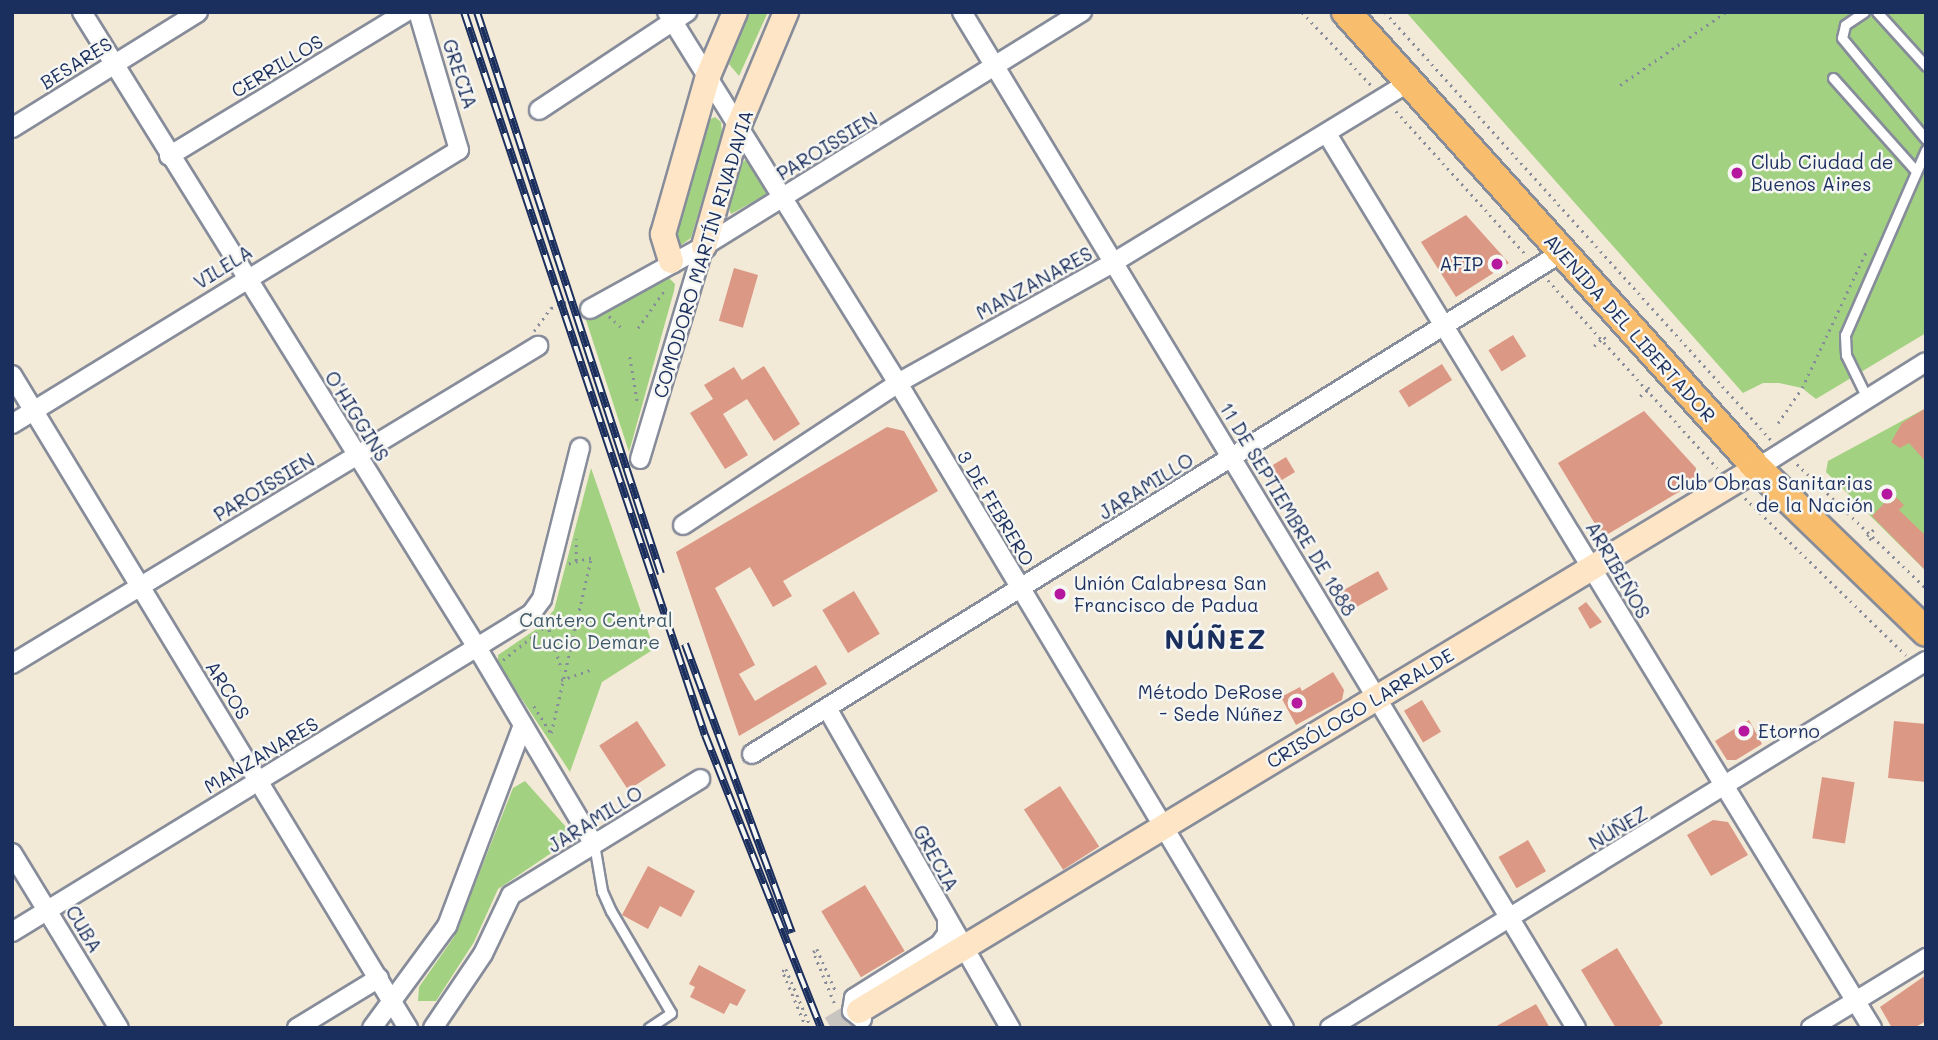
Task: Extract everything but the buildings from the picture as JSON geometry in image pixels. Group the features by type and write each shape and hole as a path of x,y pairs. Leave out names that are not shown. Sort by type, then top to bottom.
{"main road":[{"name":"AVENIDA DEL LIBERTADOR","path":"1346,12 1408,83 1549,260 1926,632"}],"street":[{"name":"O'HIGGINS","path":"82,12 244,278 478,649 594,844"},
{"name":"BESARES","path":"12,128 198,12"},
{"name":"CERRILLOS","path":"169,156 406,12"},
{"name":"GRECIA","path":"418,12 459,150"},
{"name":"COMODORO MARTÍN RIVADAVIA","path":"671,261 663,234 708,76 734,12"},
{"name":"COMODORO MARTÍN RIVADAVIA","path":"640,459 738,127 786,12"},
{"name":"11 DE SEPTIEMBRE DE 1888","path":"962,12 1116,261 1576,1028"},
{"name":"PAROISSIEN","path":"583,304 704,246 996,69 1082,12"},
{"name":"3 DE FEBRERO","path":"675,15 738,127 898,383 1284,1028"},
{"path":"539,110 675,15"},
{"name":"MANZANARES","path":"683,525 898,383 1116,261 1408,83"},
{"name":"ARRIBEÑOS","path":"1327,134 1872,1028"},
{"name":"VILELA","path":"12,424 244,278 459,150"},
{"name":"JARAMILLO","path":"752,754 1549,260"},
{"name":"PAROISSIEN","path":"12,664 538,346"},
{"path":"1757,468 1926,362"},
{"name":"ARCOS","path":"12,375 408,1028"},
{"path":"539,619 580,448"},
{"name":"CRISÓLOGO LARRALDE","path":"850,1007 964,948 1377,698 1595,570 1757,468"},
{"name":"MANZANARES","path":"12,932 478,649 539,619"},
{"name":"NÚÑEZ","path":"1330,1028 1922,665"},
{"name":"GRECIA","path":"827,708 1010,1028"},
{"path":"372,1028 447,926 523,725"},
{"name":"JARAMILLO","path":"433,1028 483,954 511,895 700,779"},
{"name":"CUBA","path":"12,853 119,1028"},
{"name":"CRISÓLOGO LARRALDE","path":"947,920 942,942 857,995 852,1002 853,1013 871,1017 939,976 964,948"},
{"path":"1811,1028 1926,958"},
{"path":"297,1028 379,978"}],"lane":[{"path":"1864,12 1845,25 1842,38 1926,139"},
{"path":"1877,12 1926,66"},
{"path":"1833,78 1916,171"},
{"path":"1867,398 1846,355 1844,335 1926,150"},
{"path":"594,844 607,901 671,1013 649,1028"}],"path":[{"path":"1302,12 1383,98 1549,260 1600,341 1731,484 1922,665"},
{"path":"1385,12 1751,421 1926,588"},
{"path":"1620,85 1726,12"},
{"path":"1778,423 1802,388 1872,239"},
{"path":"638,328 671,280 671,261"},
{"path":"536,324 559,303 583,304"},
{"path":"1594,346 1604,337 1608,341"},
{"path":"630,357 640,416 653,419"},
{"path":"1640,396 1649,389 1645,384"},
{"path":"1870,533 1875,528"},
{"path":"1870,533 1871,540"},
{"path":"543,760 563,673 569,632 577,634 592,558 568,564"},
{"path":"539,619 563,673"},
{"path":"561,680 590,670"},
{"path":"835,1003 813,952 817,949 850,1007"},
{"path":"786,968 808,1026 782,971 786,968"}],"green space":[{"path":"750,12 768,12 739,76 729,64"},
{"name":"Club Ciudad de Buenos Aires","path":"1406,12 1926,12 1926,333 1816,399 1802,388 1779,383 1763,383 1743,393"},
{"path":"715,117 721,122 722,133 691,238 681,245 673,239 703,123"},
{"path":"747,159 767,194 731,214 728,206 741,163"},
{"path":"667,276 675,284 674,291 629,452 586,320"},
{"name":"Club Obras Sanitarias de la Nación","path":"1926,408 1926,571 1826,472 1828,461"},
{"name":"Cantero Central Lucio Demare","path":"591,468 654,649 602,682 570,772 498,663 498,655 535,630 554,610"},
{"path":"525,781 575,837 498,889 474,942 436,1001 418,1001 419,987 454,937 513,788"}],"tunnel":[{"path":"831,1028 859,1011"}],"railway":[{"path":"464,12 705,735 821,1028"},
{"path":"477,12 661,574"},
{"path":"685,644 792,933"}],"place":[{"name":"Club Ciudad de Buenos Aires","path":"1737,173"},
{"name":"AFIP","path":"1497,264"},
{"name":"Club Obras Sanitarias de la Nación","path":"1887,494"},
{"name":"Unión Calabresa San Francisco de Padua","path":"1060,594"},
{"name":"Método DeRose - Sede Núñez","path":"1297,703"},
{"name":"Etorno","path":"1744,731"}],"district":[{"name":"NÚÑEZ","path":"1216,640"}]}
